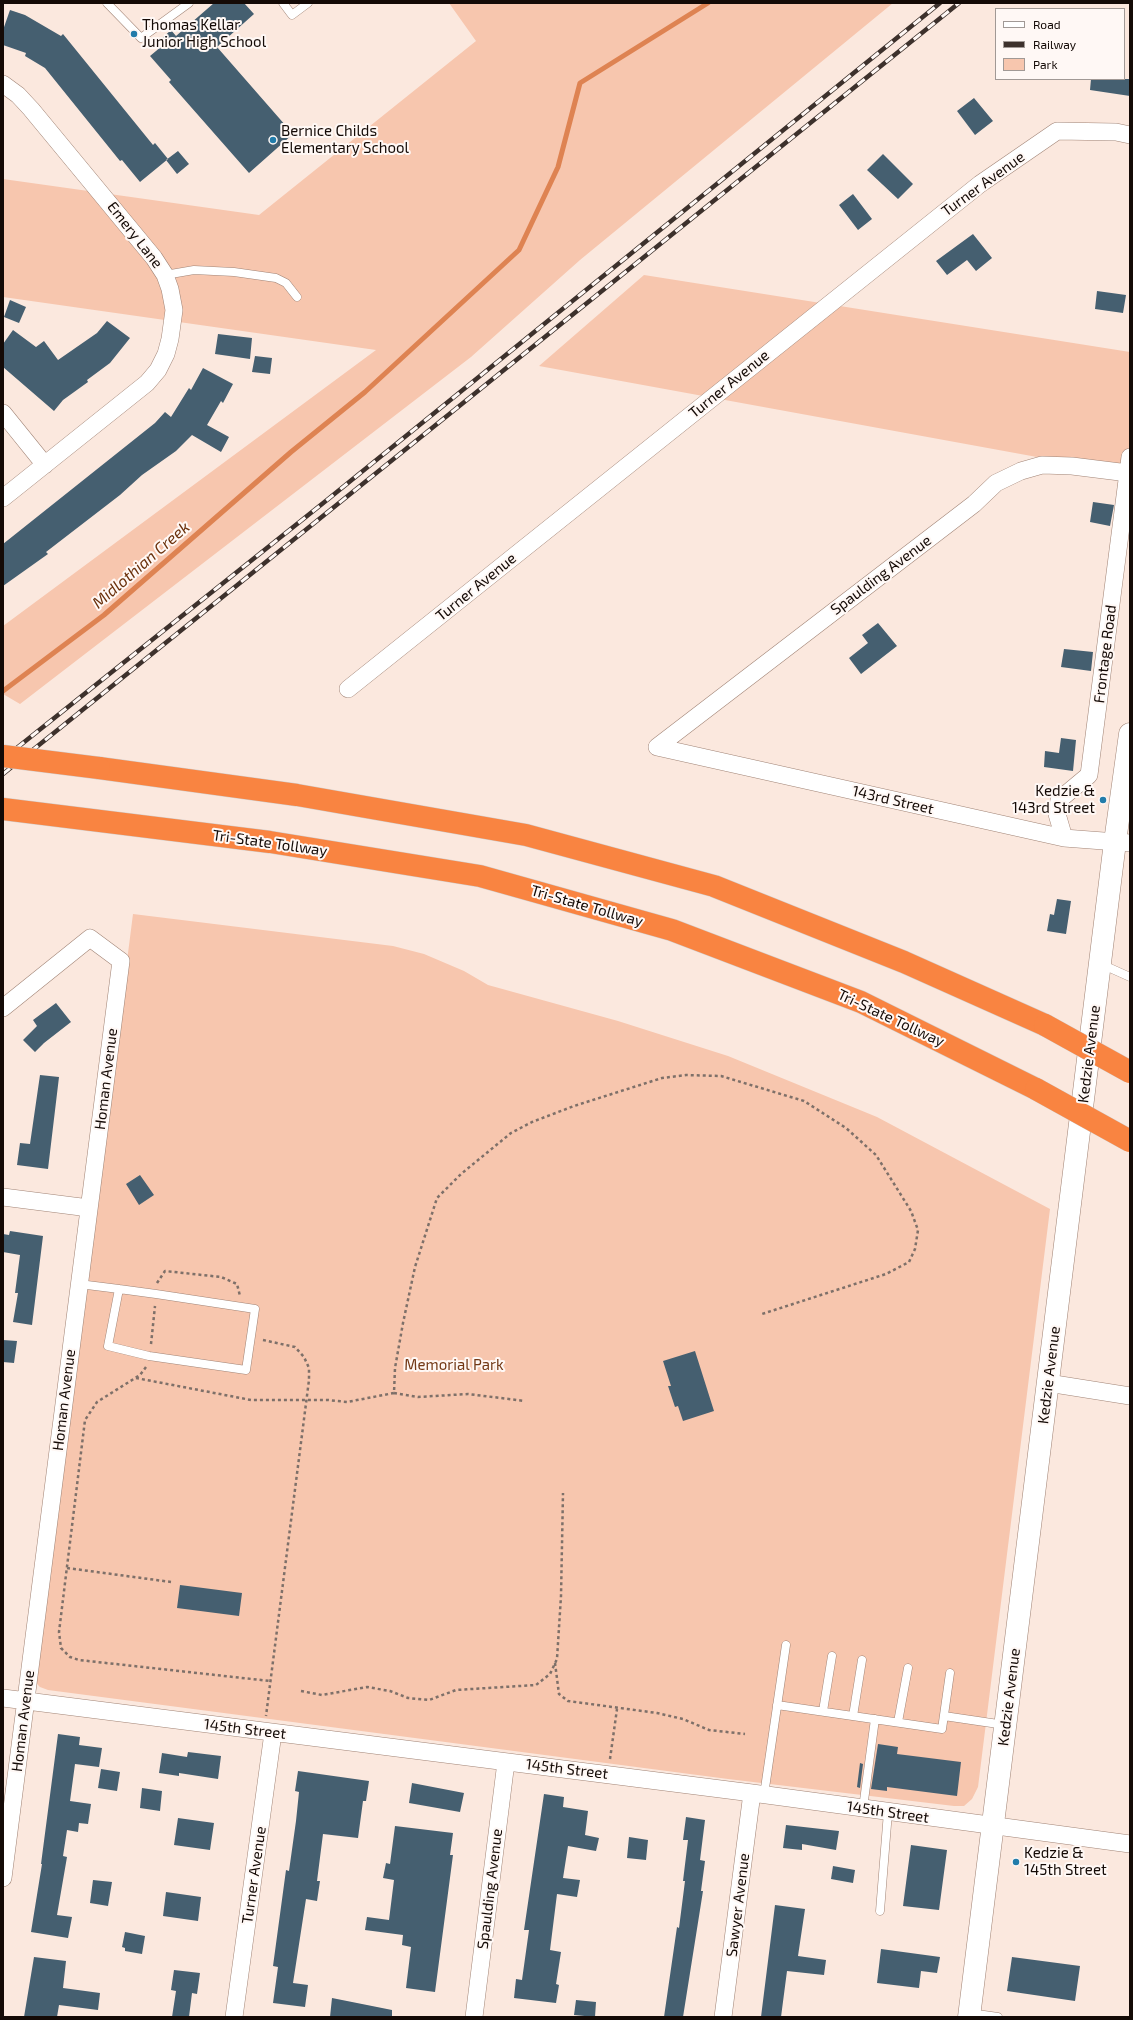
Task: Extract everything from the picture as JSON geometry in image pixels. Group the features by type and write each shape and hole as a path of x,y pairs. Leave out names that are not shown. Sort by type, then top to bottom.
{"highway":[{"path":"3,756 297,796 526,835 714,886 904,962 1045,1025 1130,1072"},
{"name":"Tri-State Tollway","path":"3,808 270,842 480,876 672,930 853,999 1036,1088 1130,1141"}],"main road":[{"name":"Kedzie Avenue","path":"969,2015 1100,964 1122,843 1130,734"}],"street":[{"name":"Emery Lane","path":"3,84 18,95 31,108 154,258 165,275 172,298 172,326 166,354 158,370 147,382 3,498"},
{"name":"Turner Avenue","path":"348,689 980,184 1057,131 1116,132 1130,135"},
{"path":"3,413 45,465"},
{"name":"Spaulding Avenue","path":"657,747 974,504 996,483 1021,471 1042,465 1129,465"},
{"name":"Frontage Road","path":"1064,838 1057,814 1059,800 1089,775 1129,465"},
{"name":"143rd Street","path":"657,747 1064,838 1122,843"},
{"name":"Homan Avenue","path":"3,1008 90,938 121,961 3,1878"},
{"path":"3,1197 89,1208"},
{"path":"1048,1383 1130,1396"},
{"name":"145th Street","path":"3,1698 758,1794 1130,1844"},
{"name":"Turner Avenue","path":"234,2017 268,1732"},
{"name":"Spaulding Avenue","path":"474,2017 506,1762"},
{"name":"Sawyer Avenue","path":"724,2017 758,1794"}],"lane":[{"path":"107,3 141,38 190,3"},
{"path":"283,3 292,15 308,3"},
{"path":"165,275 194,270 234,272 276,278 286,283 297,297"},
{"path":"1100,964 1130,977"},
{"path":"79,1284 119,1289 156,1294 254,1309 246,1370 149,1356 108,1346 119,1289"},
{"path":"758,1794 778,1705 786,1645"},
{"path":"823,1711 832,1656"},
{"path":"853,1716 862,1660"},
{"path":"898,1722 908,1668"},
{"path":"778,1705 942,1729 950,1673"},
{"path":"944,1716 1006,1725"},
{"path":"863,1808 875,1719"},
{"path":"880,1911 888,1812"},
{"path":"969,2015 998,2017"}],"path":[{"path":"394,1393 395,1368 415,1267 437,1198 461,1174 518,1130 532,1122 574,1106 662,1078 686,1075 721,1076 804,1101 846,1128 876,1155 911,1211 918,1230 916,1249 909,1262 886,1274 762,1314"},
{"path":"238,1307 240,1292 237,1284 221,1278 164,1271 158,1282 149,1356 146,1367 136,1378 97,1402 85,1420 59,1632 61,1648 70,1657 79,1660 270,1681"},
{"path":"251,1336 265,1341 295,1347 304,1357 309,1368 307,1400 270,1681 268,1732"},
{"path":"136,1378 251,1400 347,1402 394,1393 418,1397 468,1394 525,1401"},
{"path":"563,1493 561,1596 555,1663 559,1694 568,1701 617,1709 657,1713 683,1719 709,1730 745,1734"},
{"path":"67,1568 171,1582"},
{"path":"301,1691 322,1695 367,1687 390,1691 408,1698 429,1700 456,1690 536,1685 550,1674 555,1663"},
{"path":"610,1762 617,1709"}],"green space":[{"path":"449,3 893,3 580,260 471,357 20,704 3,694 3,626 376,350 3,297 3,179 259,215 476,41"},
{"path":"644,275 1130,352 1130,474 539,366"},
{"name":"Memorial Park","path":"133,914 393,946 424,954 464,971 488,985 618,1021 728,1056 877,1117 1050,1209 978,1787 972,1799 964,1806 954,1806 728,1779 48,1690 40,1687 35,1682"}],"building":[{"path":"214,3 244,3 254,14 217,47 293,134 249,173 169,82 171,80 150,56 162,46 158,42 171,30 176,36"},
{"path":"10,10 25,15 61,36 63,34 153,145 155,143 168,159 140,182 122,160 120,161 45,68 25,56 26,53 3,45 3,30"},
{"path":"1130,79 1130,96 1090,90 1091,80"},
{"path":"974,98 993,121 975,135 957,111"},
{"path":"178,151 189,164 177,174 166,160"},
{"path":"883,154 913,184 898,199 867,170"},
{"path":"853,194 872,219 858,230 839,205"},
{"path":"973,234 992,258 976,271 967,260 947,275 936,261"},
{"path":"1097,291 1126,295 1123,313 1095,309"},
{"path":"10,300 26,307 19,323 4,317"},
{"path":"107,321 130,338 110,363 87,380 88,382 63,400 54,411 3,367 3,344 13,330 36,347 44,341 58,360 97,333"},
{"path":"218,334 252,338 250,359 215,354"},
{"path":"255,356 272,358 270,374 252,372"},
{"path":"203,368 233,384 223,403 221,401 207,425 229,437 221,452 192,435 176,451 142,475 120,495 46,552 48,554 3,586 3,544 155,423 165,412 171,417 189,388 191,390"},
{"path":"1093,502 1114,505 1110,526 1090,522"},
{"path":"878,623 897,646 861,674 849,658 868,643 862,635"},
{"path":"1064,649 1093,652 1091,671 1061,667"},
{"path":"1061,738 1076,740 1073,771 1044,767 1045,751 1059,753"},
{"path":"1057,899 1071,901 1066,934 1047,931 1050,914 1054,915"},
{"path":"56,1003 71,1022 35,1052 23,1040 37,1026 33,1020"},
{"path":"40,1075 59,1077 48,1169 17,1165 20,1143 30,1144"},
{"path":"140,1175 154,1195 139,1205 126,1184"},
{"path":"10,1231 43,1236 32,1325 13,1322 18,1293 15,1293 20,1255 3,1252 3,1234 9,1235"},
{"path":"3,1340 17,1341 14,1363 3,1362"},
{"path":"695,1351 714,1411 683,1421 678,1406 675,1407 668,1386 671,1386 663,1361"},
{"path":"180,1585 242,1593 239,1616 177,1608"},
{"path":"58,1734 80,1737 79,1745 102,1748 99,1767 75,1764 70,1801 91,1804 88,1824 79,1823 78,1832 67,1830 63,1856 67,1857 57,1915 72,1917 68,1938 31,1932 42,1864"},
{"path":"878,1744 898,1747 897,1754 961,1762 957,1796 887,1787 887,1791 871,1789"},
{"path":"188,1752 221,1756 218,1779 179,1773 179,1776 159,1773 162,1753 187,1757"},
{"path":"860,1763 863,1764 860,1788 857,1787"},
{"path":"101,1769 120,1772 117,1791 98,1788"},
{"path":"298,1771 369,1781 366,1801 363,1801 358,1838 323,1834 317,1881 320,1881 317,1901 306,1899 293,1983 308,1985 305,2007 273,2003 278,1967 273,1966 286,1870 289,1871 296,1821 299,1792 295,1791"},
{"path":"412,1783 464,1793 460,1812 409,1803"},
{"path":"142,1788 162,1791 160,1811 140,1808"},
{"path":"544,1794 564,1797 563,1807 588,1811 585,1835 599,1838 596,1851 568,1846 563,1878 580,1880 577,1897 557,1894 550,1950 561,1952 556,1984 559,1985 556,2003 514,1998 516,1979 522,1980 529,1930 524,1930"},
{"path":"686,1817 705,1820 700,1860 705,1861 701,1891 703,1891 683,2017 664,2017 677,1927 679,1928 685,1881 683,1881 688,1840 683,1840"},
{"path":"178,1818 214,1823 210,1850 174,1845"},
{"path":"786,1825 839,1831 836,1850 802,1844 802,1850 783,1848"},
{"path":"395,1826 453,1833 450,1855 453,1855 435,1992 406,1988 411,1947 402,1945 403,1935 365,1930 367,1917 389,1920 394,1880 383,1878 386,1863 390,1864"},
{"path":"629,1837 648,1840 646,1860 627,1858"},
{"path":"911,1845 947,1850 939,1910 903,1906"},
{"path":"833,1866 855,1870 853,1883 831,1879"},
{"path":"93,1880 112,1882 108,1906 90,1903"},
{"path":"166,1892 201,1897 198,1921 163,1916"},
{"path":"775,1905 805,1909 798,1956 826,1960 824,1975 787,1971 781,2017 761,2017"},
{"path":"125,1932 145,1936 142,1954 125,1951 125,1948 122,1947"},
{"path":"881,1949 940,1957 937,1973 921,1971 919,1988 877,1983"},
{"path":"34,1957 66,1961 63,1988 100,1993 98,2010 59,2005 57,2017 24,2017"},
{"path":"1012,1957 1080,1966 1075,2001 1007,1991"},
{"path":"174,1970 200,1973 197,1994 192,1993 189,2017 172,2017 176,1991 171,1990"},
{"path":"332,1998 392,2010 392,2017 330,2017"},
{"path":"576,2000 596,2002 595,2017 574,2015"}],"waterway":[{"name":"Midlothian Creek","path":"3,691 104,615 291,452 365,392 519,250 558,167 580,83 708,3"}],"railway":[{"path":"3,759 327,500 940,3"},
{"path":"3,774 959,3"}],"place":[{"name":"Thomas Kellar Junior High School","path":"134,34"},
{"name":"Bernice Childs Elementary School","path":"273,140"},
{"name":"Kedzie & 143rd Street","path":"1103,800"},
{"name":"Kedzie & 145th Street","path":"1016,1862"}]}
